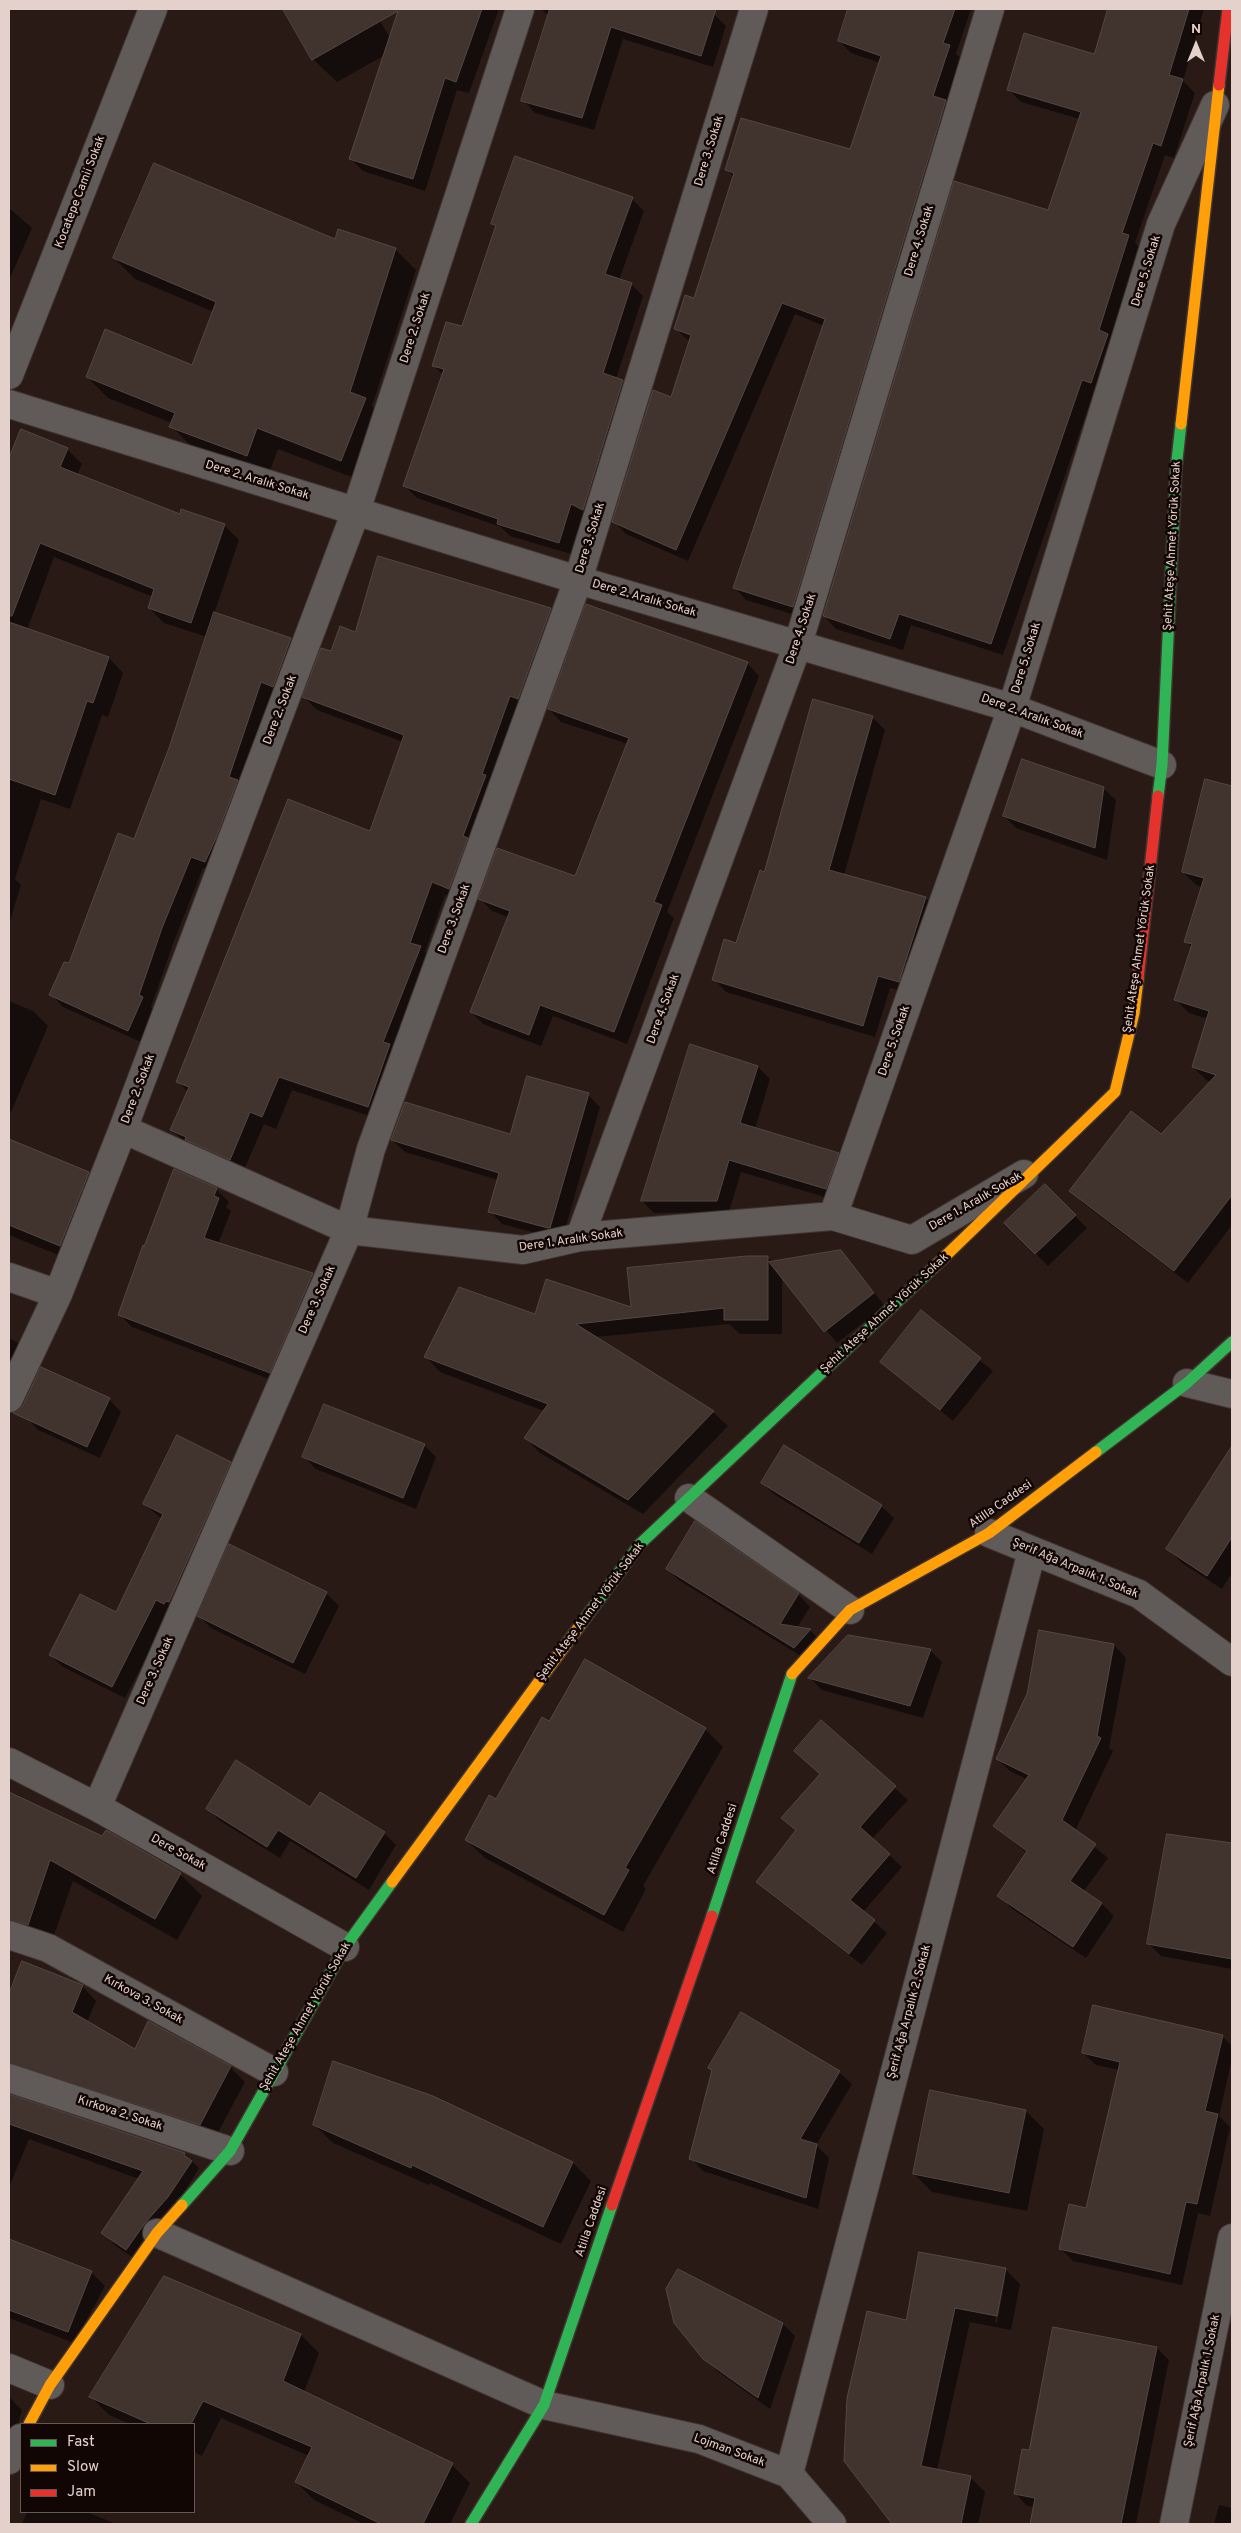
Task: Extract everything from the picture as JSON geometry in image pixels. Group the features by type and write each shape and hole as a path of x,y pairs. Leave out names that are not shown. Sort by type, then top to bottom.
{"street":[{"name":"Kocatepe Camii Sokak","path":"9,376 153,9"},
{"name":"Dere 2. Sokak","path":"9,1398 58,1294 123,1129 356,511 520,9"},
{"name":"Dere 3. Sokak","path":"97,1807 349,1230 371,1150 578,580 754,9"},
{"name":"Dere 4. Sokak","path":"580,1237 798,644 990,9"},
{"name":"Şehit Ateşe Ahmet Yörük Sokak","path":"30,2423 50,2385 157,2233 230,2150 345,1947 640,1544 1046,1161 1115,1092 1134,1013 1162,765 1176,469 1228,9"},
{"name":"Dere 5. Sokak","path":"833,1216 1012,708 1161,224 1217,99"},
{"name":"Dere 2. Aralık Sokak","path":"9,404 578,580 1012,708 1162,765"},
{"name":"Dere 1. Aralık Sokak","path":"123,1129 349,1230 523,1250 580,1237 833,1216 912,1240 1046,1161"},
{"path":"9,1277 58,1294"},
{"name":"Atilla Caddesi","path":"471,2524 544,2405 728,1871 792,1673 850,1610 988,1533 1188,1383 1232,1342"},
{"path":"1188,1383 1232,1394"},
{"path":"689,1498 850,1610"},
{"name":"Şerif Ağa Arpalık 1. Sokak","path":"988,1533 1139,1594 1232,1662"},
{"name":"Şerif Ağa Arpalık 2. Sokak","path":"788,2474 1032,1551"},
{"name":"Dere Sokak","path":"9,1762 97,1807 345,1947"},
{"name":"Kırkova 3. Sokak","path":"9,1935 48,1948 274,2072"},
{"name":"Kırkova 2. Sokak","path":"9,2078 230,2150"},
{"name":"Lojman Sokak","path":"157,2233 544,2405 699,2439 788,2474 832,2524"},
{"name":"Şerif Ağa Arpalık 1. Sokak","path":"1174,2524 1232,2238"},
{"path":"9,2368 50,2385"},
{"path":"9,2460 20,2440"}],"building":[{"path":"283,9 482,9 456,82 445,78 413,179 349,159 398,11 312,60"},
{"path":"550,9 716,9 701,56 611,27 582,118 521,101"},
{"path":"848,9 955,9 943,43 950,45 933,96 946,100 793,607 733,588 825,319 782,303 676,550 612,522 653,390 671,397 691,335 674,329 685,295 694,298 734,173 725,170 741,118 850,149 881,56 838,41"},
{"path":"1108,9 1189,9 1169,75 1183,79 1161,146 1153,143 1122,233 1129,235 1099,330 1108,334 1091,383 1082,380 991,644 899,614 890,639 823,616 954,181 1048,210 1081,112 1007,90 1024,33 1094,54"},
{"path":"515,156 633,197 605,274 632,283 603,373 623,380 583,510 571,504 559,543 497,524 498,519 403,486 444,369 432,366 446,322 462,326 496,225 491,224"},
{"path":"154,163 335,239 338,229 396,248 350,392 366,398 341,461 257,428 247,456 169,427 175,413 86,377 105,329 192,365 216,302 113,258"},
{"path":"21,429 68,448 60,467 180,514 181,509 225,524 191,623 148,608 154,589 40,543 12,616 9,616 9,458"},
{"path":"378,556 551,608 518,699 510,696 482,774 486,775 463,836 468,838 449,889 432,882 410,943 421,946 383,1042 390,1044 368,1107 279,1077 262,1117 250,1112 230,1160 185,1140 186,1137 170,1130 189,1087 176,1082 288,799 370,831 404,735 302,697 321,648 331,651 340,626 355,632"},
{"path":"586,604 748,662 654,902 662,905 614,1032 540,1005 529,1035 470,1012 510,911 478,899 497,848 575,876 629,738 548,709"},
{"path":"214,612 291,638 273,687 261,682 229,777 238,780 216,838 205,862 191,857 162,928 139,995 143,997 128,1031 49,995 64,962 69,963 118,833 134,839 169,748"},
{"path":"9,622 109,657 93,703 87,701 55,795 9,779"},
{"path":"813,699 873,716 829,870 926,897 899,982 878,976 863,1026 712,980 724,939 736,943 760,870 764,872"},
{"path":"1022,759 1104,787 1095,848 1003,816"},
{"path":"1205,779 1232,786 1232,1195 1174,1271 1069,1191 1131,1111 1161,1134 1216,1075 1192,1067 1209,1011 1174,1000 1192,944 1184,942 1204,878 1182,872"},
{"path":"690,1044 758,1066 740,1123 839,1153 826,1189 729,1160 717,1201 641,1201"},
{"path":"527,1076 589,1093 550,1228 488,1212 499,1173 391,1140 405,1102 510,1134"},
{"path":"9,1139 89,1172 60,1246 9,1225"},
{"path":"174,1169 217,1188 214,1196 219,1198 204,1238 313,1273 270,1373 118,1315 143,1245"},
{"path":"1045,1184 1076,1215 1035,1254 1004,1223"},
{"path":"841,1250 874,1293 824,1332 769,1262"},
{"path":"747,1256 768,1256 768,1320 724,1320 724,1308 576,1324 714,1411 628,1500 524,1438 548,1404 424,1357 459,1287 535,1314 546,1279 631,1307 627,1268"},
{"path":"921,1310 981,1358 940,1410 880,1362"},
{"path":"41,1367 110,1398 87,1447 13,1413 23,1405"},
{"path":"324,1404 425,1444 403,1498 302,1457"},
{"path":"177,1435 231,1462 169,1602 166,1601 164,1604 156,1600 112,1687 49,1655 80,1594 116,1612 163,1514 143,1504"},
{"path":"784,1445 882,1505 859,1543 761,1483"},
{"path":"1232,1446 1232,1537 1207,1576 1166,1549"},
{"path":"695,1521 799,1593 780,1624 811,1629 794,1648 666,1569"},
{"path":"229,1544 327,1592 293,1663 197,1616"},
{"path":"1039,1630 1114,1644 1097,1736 1101,1738 1062,1820 1096,1844 1070,1881 1102,1903 1073,1947 997,1896 1027,1851 993,1826 1029,1775 996,1759 1027,1694"},
{"path":"848,1635 931,1649 910,1706 808,1678"},
{"path":"585,1659 706,1728 625,1868 629,1870 604,1915 465,1840 489,1795 496,1799 542,1717 549,1721"},
{"path":"821,1720 896,1786 860,1827 890,1854 850,1900 875,1920 849,1954 756,1882 796,1830 781,1818 820,1774 794,1751"},
{"path":"236,1760 310,1807 320,1792 385,1832 356,1878 278,1830 267,1847 206,1809"},
{"path":"9,1792 102,1836 106,1830 181,1873 155,1919 50,1860 28,1925 9,1920"},
{"path":"1167,1834 1232,1843 1232,1959 1147,1944"},
{"path":"22,1961 83,1985 72,2012 135,2049 148,2021 231,2066 200,2125 9,2063 9,1994"},
{"path":"1093,2005 1223,2035 1205,2111 1218,2114 1197,2204 1186,2202 1170,2274 1059,2249 1069,2204 1086,2208 1120,2062 1082,2053"},
{"path":"741,2012 840,2071 800,2139 817,2144 806,2198 689,2159 712,2070 708,2068"},
{"path":"333,2061 433,2096 573,2162 543,2227 412,2165 411,2168 313,2125"},
{"path":"930,2090 1026,2110 1009,2193 913,2174"},
{"path":"9,2094 185,2153 184,2155 192,2161 168,2197 145,2223 126,2250 101,2233 143,2171 9,2124"},
{"path":"9,2239 92,2271 68,2332 9,2310"},
{"path":"919,2252 1006,2268 997,2316 955,2308 921,2466 971,2476 961,2524 892,2524 844,2461 847,2398 867,2311 906,2320"},
{"path":"678,2269 783,2323 758,2398 703,2359 674,2323 666,2289"},
{"path":"164,2276 301,2334 283,2381 453,2463 423,2524 381,2524 295,2482 312,2447 203,2401 192,2423 149,2423 89,2397"},
{"path":"1053,2327 1157,2347 1121,2524 1030,2524 1035,2498 1014,2494 1022,2449 1029,2450"}],"traffic: fast":[{"path":"1158,796 1162,765 1176,469 1181,424"},
{"path":"581,1624 640,1544 932,1269"},
{"path":"1096,1452 1187,1383 1232,1342"},
{"path":"712,1916 792,1674"},
{"path":"182,2205 230,2151 345,1947 392,1882"},
{"path":"471,2524 544,2405 612,2205"}],"traffic: slow":[{"path":"1181,424 1219,85"},
{"path":"932,1269 1115,1092 1134,1013 1138,979"},
{"path":"792,1674 850,1610 989,1533 1096,1452"},
{"path":"392,1882 581,1624"},
{"path":"30,2423 50,2385 157,2233 182,2205"}],"traffic: jam":[{"path":"1219,85 1228,9"},
{"path":"1138,979 1158,796"},
{"path":"612,2205 712,1916"}]}
